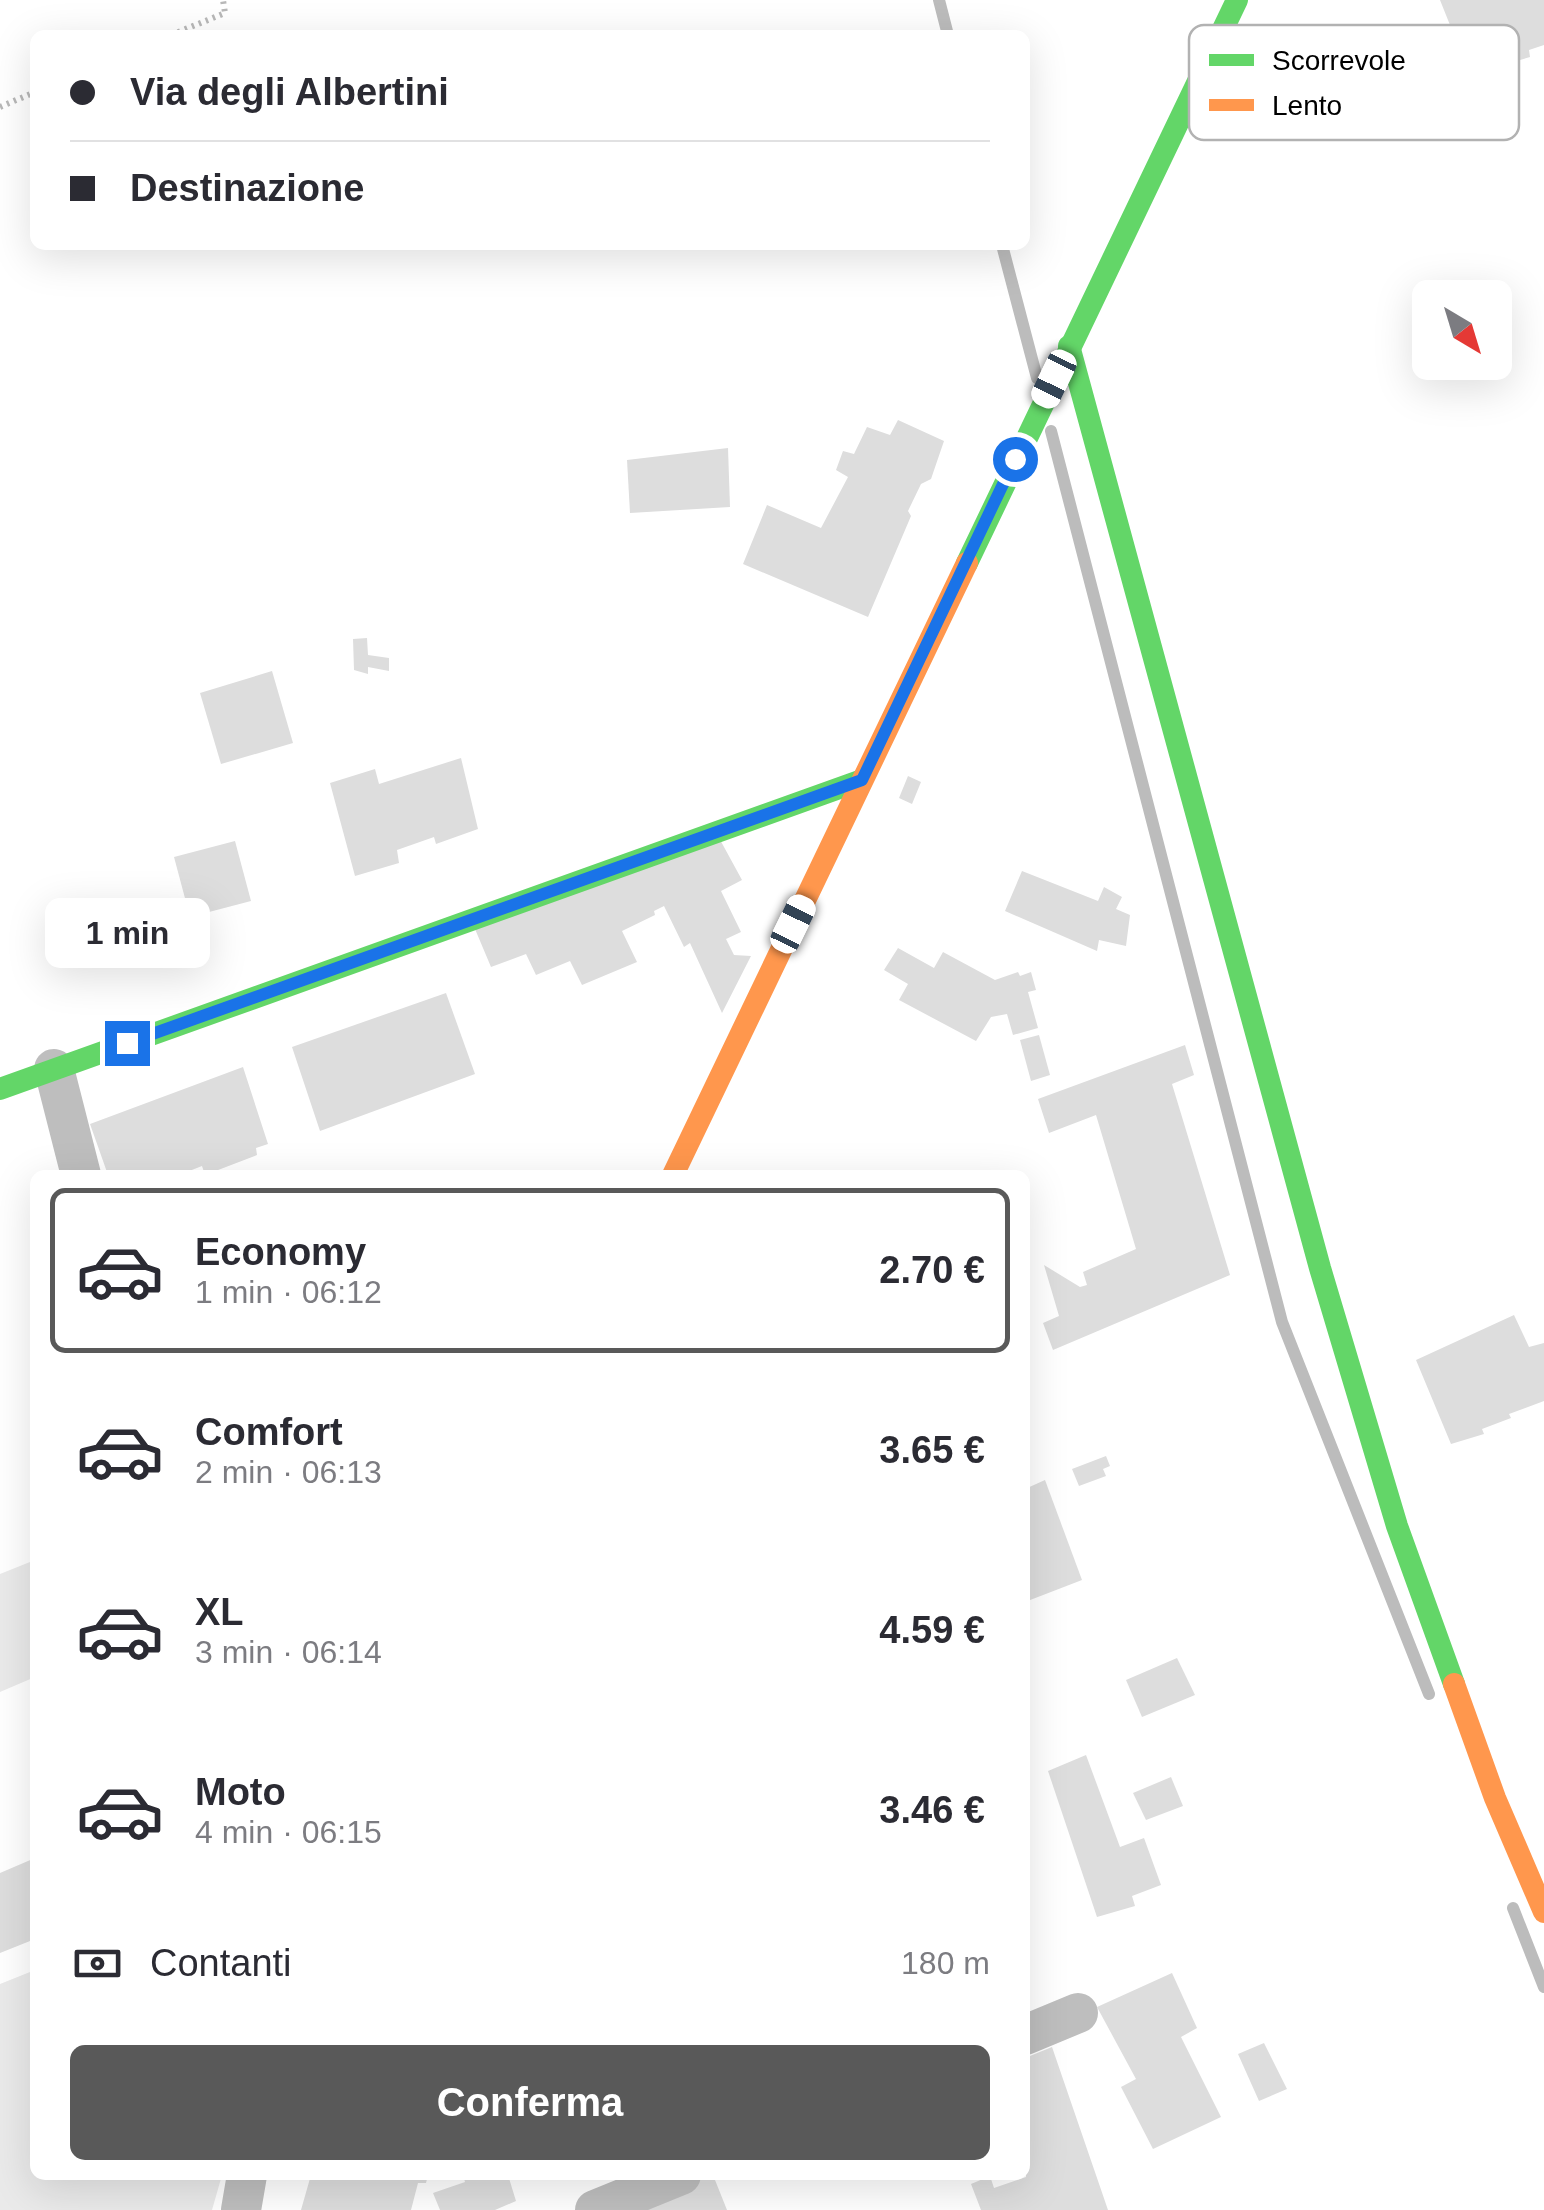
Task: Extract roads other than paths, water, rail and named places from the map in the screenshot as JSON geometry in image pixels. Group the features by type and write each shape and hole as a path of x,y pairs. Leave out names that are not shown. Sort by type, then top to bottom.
{"street":[{"path":"1225,25 1237,0"},
{"path":"676,1170 1189,99"},
{"path":"1069,346 1320,1268 1396,1526 1495,1798 1544,1912"},
{"path":"0,1088 862,780"},
{"path":"54,1069 80,1170"},
{"path":"1030,2032 1078,2013"},
{"path":"240,2210 247,2180"},
{"path":"595,2210 669,2180"}],"waterway":[{"path":"939,0 947,30"},
{"path":"1003,250 1037,378"},
{"path":"1051,431 1282,1322 1429,1694"},
{"path":"1513,1908 1544,1987"}]}
